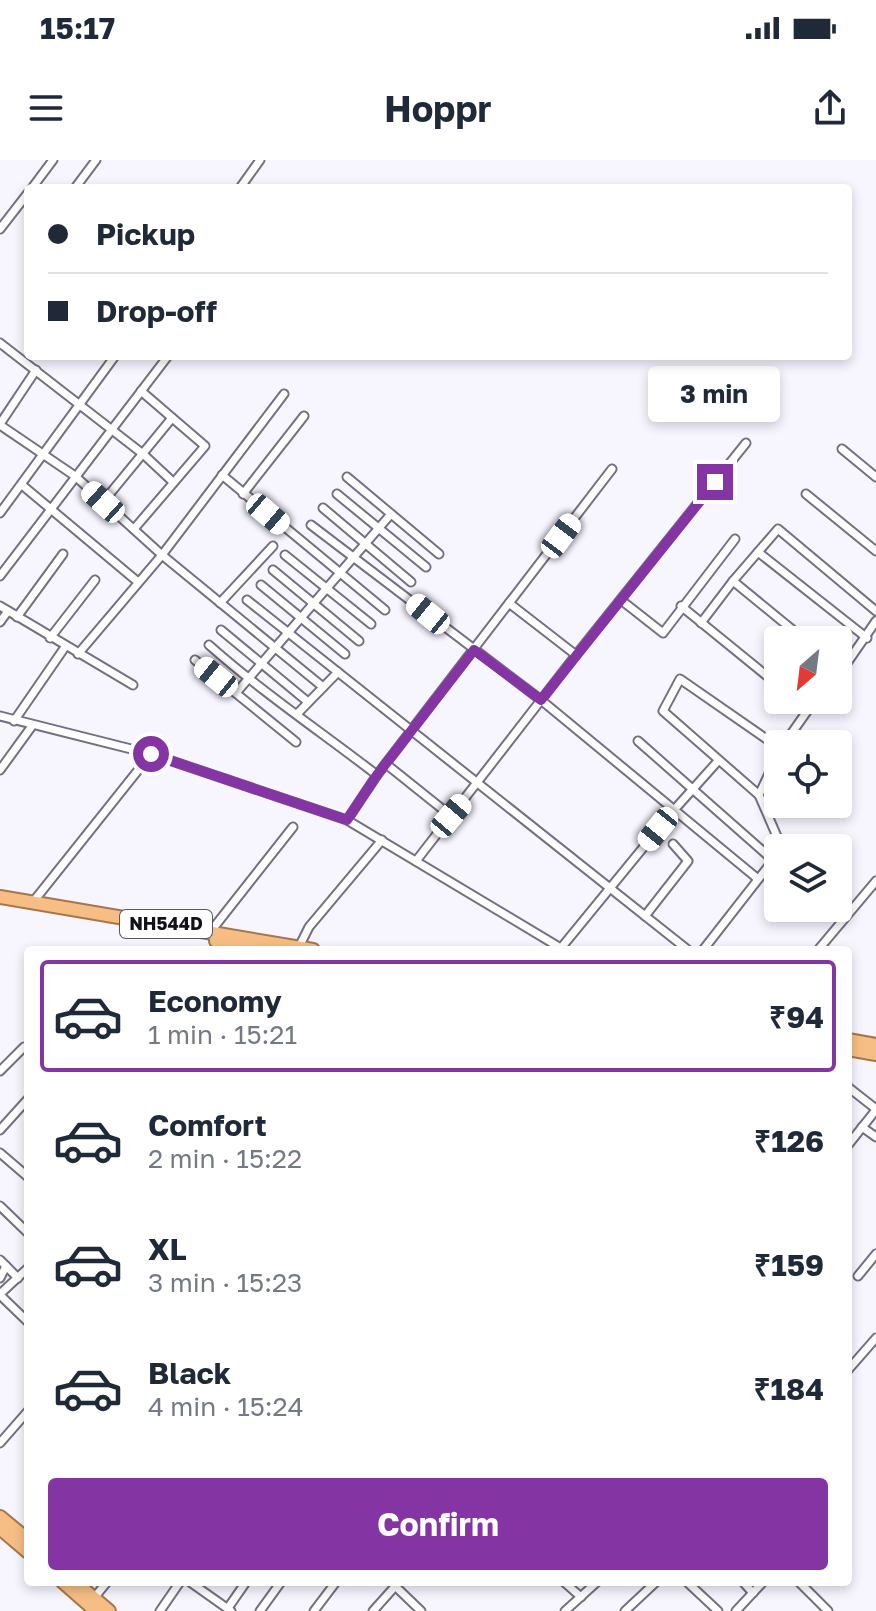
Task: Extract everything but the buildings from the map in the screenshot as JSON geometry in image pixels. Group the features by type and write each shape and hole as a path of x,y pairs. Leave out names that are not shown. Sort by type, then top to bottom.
{"highway":[{"name":"NH544D","path":"0,897 294,946"},
{"name":"NH544D","path":"0,905 240,946"},
{"path":"852,1041 876,1045"},
{"path":"852,1050 876,1054"},
{"path":"0,1517 24,1537"},
{"path":"3,1535 24,1549"},
{"path":"69,1586 109,1611"},
{"path":"79,1586 95,1604"}],"street":[{"path":"35,184 53,160"},
{"path":"78,184 96,160"},
{"path":"243,184 260,160"},
{"path":"0,229 24,198"},
{"path":"1,345 143,454 173,482"},
{"path":"0,513 112,360"},
{"path":"0,576 165,360"},
{"path":"36,370 0,424 75,476 162,555 323,687"},
{"path":"134,529 205,446 141,391"},
{"path":"78,654 162,555 284,394"},
{"path":"243,494 304,416"},
{"path":"103,502 172,418"},
{"path":"416,861 746,443"},
{"path":"842,449 876,477"},
{"path":"347,820 377,775 612,469"},
{"path":"222,475 385,610"},
{"path":"347,477 439,554"},
{"path":"22,485 138,582"},
{"path":"337,494 426,567"},
{"path":"806,494 876,551"},
{"path":"323,508 411,582"},
{"path":"236,693 391,514"},
{"path":"311,525 541,700 758,879"},
{"path":"701,623 778,529 876,611"},
{"path":"621,600 663,633 735,539"},
{"path":"220,603 273,546"},
{"path":"758,552 867,638"},
{"path":"17,617 63,554"},
{"path":"285,555 371,624"},
{"path":"273,570 359,641"},
{"path":"50,638 95,580"},
{"path":"733,581 788,626"},
{"path":"261,585 345,654"},
{"path":"247,600 683,946"},
{"path":"509,603 576,655"},
{"path":"681,606 764,674"},
{"path":"0,622 4,609 133,685"},
{"path":"852,657 876,621"},
{"path":"221,630 308,702"},
{"path":"209,645 249,681 298,713 377,775"},
{"path":"14,721 65,647"},
{"path":"195,660 296,742"},
{"path":"298,713 338,672"},
{"path":"764,737 680,679 663,711 759,795 776,834"},
{"path":"0,716 151,754 347,820 558,946"},
{"path":"0,770 32,726"},
{"path":"638,741 764,847"},
{"path":"32,902 151,754"},
{"path":"565,946 692,788 718,761"},
{"path":"386,764 451,816"},
{"path":"759,795 764,784"},
{"path":"211,931 293,827"},
{"path":"300,946 309,927 382,840"},
{"path":"645,916 688,861 673,844"},
{"path":"706,946 764,872"},
{"path":"821,946 876,881"},
{"path":"0,1071 24,1047"},
{"path":"852,1090 876,1109 852,1140"},
{"path":"0,1130 24,1103"},
{"path":"862,1127 876,1137"},
{"path":"0,1153 24,1174"},
{"path":"0,1206 24,1229"},
{"path":"858,1276 876,1254"},
{"path":"0,1278 3,1263"},
{"path":"3,1263 18,1278"},
{"path":"24,1272 0,1294 24,1317"},
{"path":"852,1365 876,1338"},
{"path":"0,1443 24,1416"},
{"path":"95,1604 105,1586"},
{"path":"160,1611 177,1586"},
{"path":"196,1586 230,1610 244,1586"},
{"path":"260,1611 278,1586"},
{"path":"314,1611 333,1586"},
{"path":"373,1611 395,1586"},
{"path":"399,1586 421,1611"},
{"path":"569,1586 581,1597"},
{"path":"565,1611 593,1586"},
{"path":"625,1611 652,1586"},
{"path":"691,1586 718,1611"},
{"path":"747,1586 753,1593"},
{"path":"736,1611 759,1586"},
{"path":"803,1586 828,1611"}],"route":[{"path":"151,754 347,820 377,775 474,650 541,700 715,482"}]}
